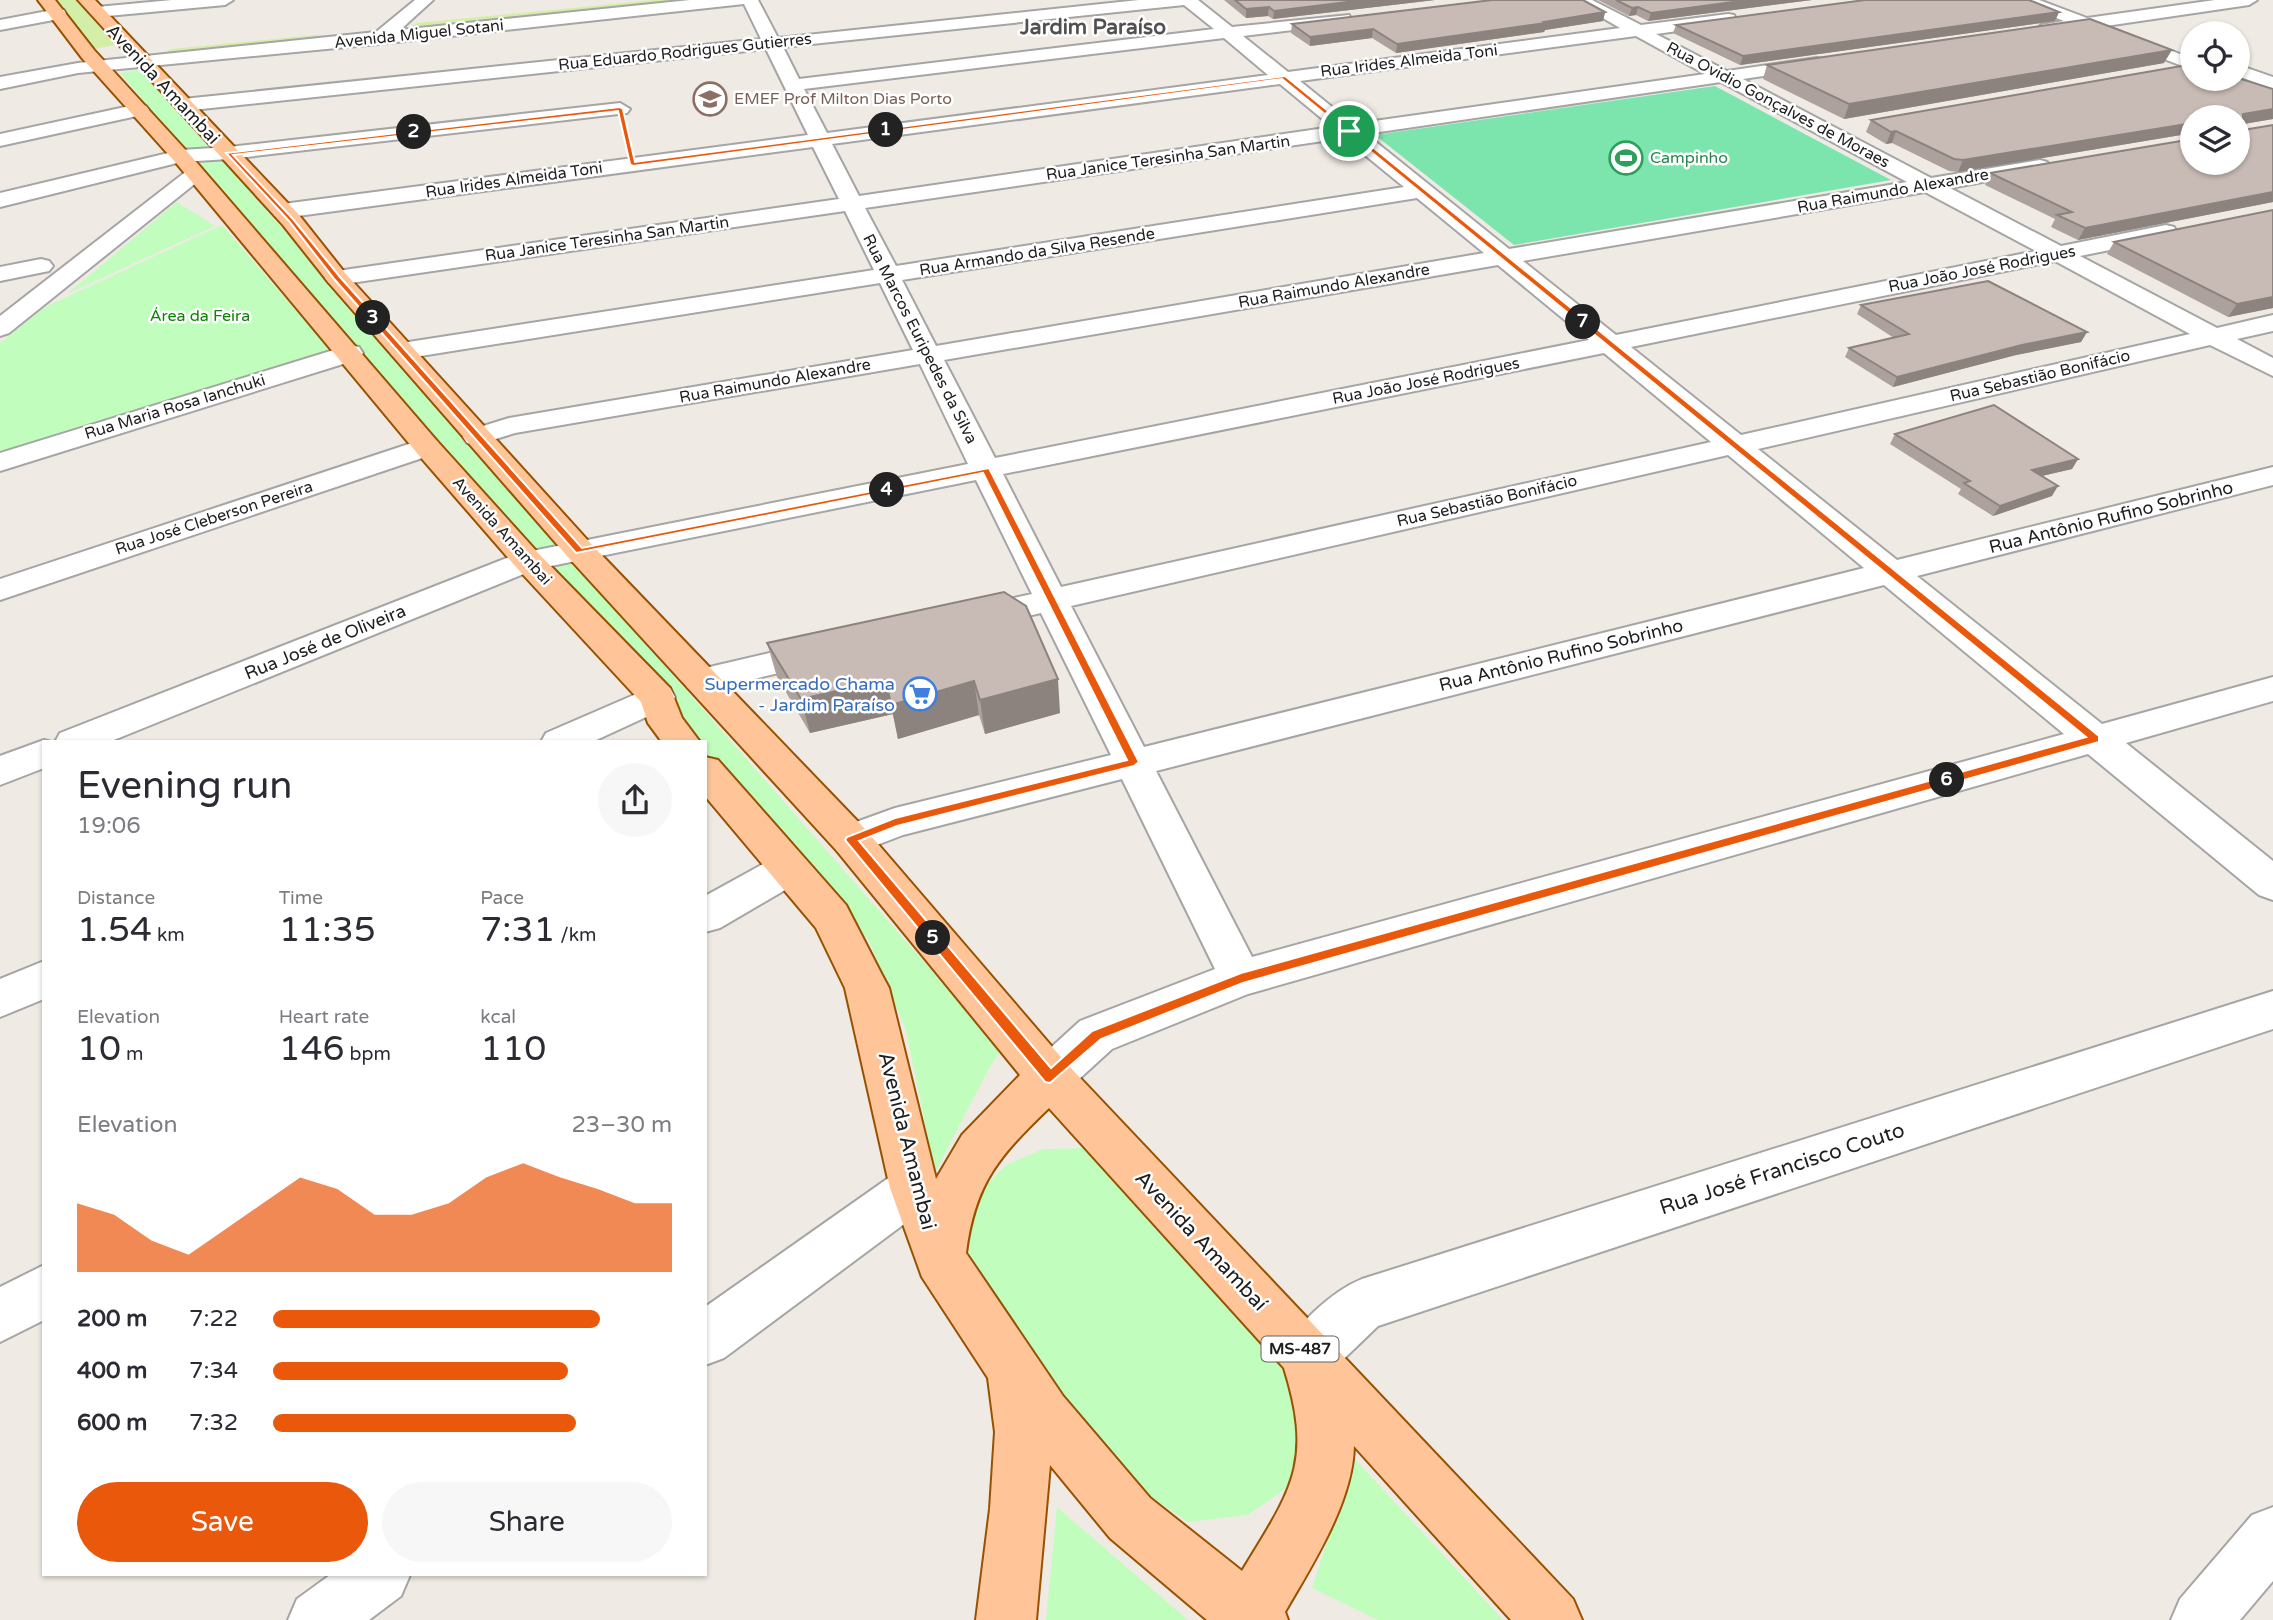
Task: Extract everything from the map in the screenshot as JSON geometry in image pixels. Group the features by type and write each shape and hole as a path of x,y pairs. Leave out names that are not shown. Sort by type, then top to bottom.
{"main road":[{"name":"Avenida Amambai","path":"91,6 283,211 337,278 580,551 851,840 1050,1077"},
{"name":"Avenida Amambai","path":"52,7 186,169 350,353 427,447 528,561 657,696 666,723 680,740"},
{"name":"Avenida Amambai","path":"707,772 831,917 867,988 914,1188 940,1259 1044,1415 1130,1518 1252,1619"},
{"path":"940,1259 949,1208 960,1179 990,1136 1050,1077"},
{"name":"Avenida Amambaí","path":"1050,1077 1552,1620"},
{"path":"1252,1619 1297,1536 1322,1475 1328,1436 1320,1396 1307,1357"},
{"path":"1006,1620 1019,1509 1023,1432 1012,1367"}],"street":[{"path":"91,6 226,0"},
{"path":"326,57 380,38 425,0"},
{"name":"Avenida Miguel Sotani","path":"94,60 355,25 396,25 635,0"},
{"name":"Avenida Miguel Sotani","path":"380,38 738,0"},
{"name":"Rua Marcos Euripedes da Silva","path":"750,0 1241,978"},
{"path":"1187,0 2273,884"},
{"name":"Rua Eduardo Rodrigues Gutierres","path":"184,105 1187,0"},
{"name":"Rua Ovidio Gonçalves de Moraes","path":"1580,0 2273,368"},
{"path":"2024,0 2180,61"},
{"path":"2052,0 2180,48"},
{"path":"2032,31 2249,0"},
{"path":"0,25 52,7"},
{"path":"793,85 1363,16"},
{"name":"Rua Irides Almeida Toni","path":"283,211 1748,16"},
{"path":"280,95 326,57 355,25"},
{"name":"Avenida Miguel Sotani","path":"138,56 326,57"},
{"path":"0,72 94,60"},
{"path":"0,83 94,60"},
{"path":"610,60 633,164"},
{"name":"Rua Janice Teresinha San Martin","path":"337,278 1832,61"},
{"path":"2250,67 2273,83"},
{"path":"2155,73 2180,68"},
{"path":"2250,86 2273,94"},
{"path":"94,227 157,180 229,153 620,109"},
{"path":"0,140 139,110"},
{"path":"1825,130 1853,125"},
{"name":"Rua Raimundo Alexandre","path":"477,437 509,426 2061,163"},
{"path":"0,200 186,169"},
{"path":"0,328 186,169"},
{"name":"Rua Armando da Silva Resende","path":"402,351 1423,191"},
{"name":"Rua João José Rodrigues","path":"580,551 2192,227"},
{"path":"0,296 62,250"},
{"path":"0,274 41,265"},
{"name":"Rua Sebastião Bonifácio","path":"945,624 2273,323"},
{"name":"Rua Maria Rosa Ianchuki","path":"0,461 350,353"},
{"name":"Rua José Cleberson Pereira","path":"0,590 427,447"},
{"name":"Rua Antônio Rufino Sobrinho","path":"851,840 895,823 2273,476"},
{"name":"Rua José de Oliveira","path":"78,740 528,561 580,551"},
{"path":"700,680 852,645"},
{"path":"1050,1077 1096,1035 1241,978 2273,689"},
{"path":"563,740 657,696"},
{"path":"0,771 42,755"},
{"path":"707,915 788,869"},
{"path":"0,999 42,980"},
{"name":"Rua José Francisco Couto","path":"1307,1357 1362,1305 2273,1010"},
{"path":"707,1338 914,1188"},
{"path":"0,1316 42,1292"},
{"path":"2201,1620 2273,1536"},
{"path":"318,1620 379,1576"}],"green space":[{"path":"54,0 76,0 115,45 95,49"},
{"path":"654,0 714,0 407,28 417,23"},
{"path":"326,36 325,39 160,55 172,49"},
{"path":"143,69 1001,1050 935,1173 906,1030 869,941 707,754 707,740 694,740 120,73"},
{"name":"Campinho","path":"1715,86 1891,180 1514,245 1375,135"},
{"path":"177,202 215,226 67,294"},
{"name":"Área da Feira","path":"222,225 332,352 0,453 0,343 45,307"},
{"path":"1086,1148 1302,1388 1303,1459 1288,1487 1248,1515 1188,1522 1128,1481 982,1284 966,1246 969,1210 980,1191 1006,1165 1043,1149"},
{"path":"1354,1458 1503,1620 1378,1620 1312,1588"},
{"path":"1057,1507 1188,1620 1046,1620"}],"building":[{"path":"1235,0 1364,0 1274,11 1269,7 1246,9"},
{"path":"1492,0 1583,0 1605,12 1397,44 1373,29 1310,37 1292,24"},
{"path":"1616,0 1748,0 1651,13"},
{"path":"1865,0 2029,0 2059,12 1743,56 1676,25"},
{"path":"2090,19 2172,50 1849,104 1767,65"},
{"path":"2180,66 2180,91 2250,91 2250,82 2273,89 2273,109 2250,113 2250,105 2180,105 2180,125 1963,160 1954,159 1896,131 1891,132 1871,120"},
{"path":"2273,125 2273,192 2085,228 2057,215 2072,212 1990,173 2180,141 2180,175 2250,175 2250,129"},
{"path":"2273,210 2273,297 2237,304 2114,242"},
{"path":"1988,281 2087,332 2022,345 1897,377 1849,348 1909,334 1861,305"},
{"path":"1994,405 2078,459 2032,470 2058,486 2000,506 1964,483 1970,481 1895,434"},
{"path":"1004,592 1026,606 1058,679 980,700 974,681 891,705 886,680 801,699 767,643"}],"place":[{"name":"EMEF Prof Milton Dias Porto","path":"710,99"},
{"name":"Campinho","path":"1626,158"},
{"name":"Supermercado Chama - Jardim Paraíso","path":"920,694"}],"district":[{"name":"Jardim Paraíso","path":"1093,27"}],"route":[{"path":"1283,78 1349,131 2095,739 1241,978 1096,1035 1050,1077 851,840 895,823 1134,762 986,470 580,551 337,278 291,220 229,153 620,109 633,164 1283,78"}]}
